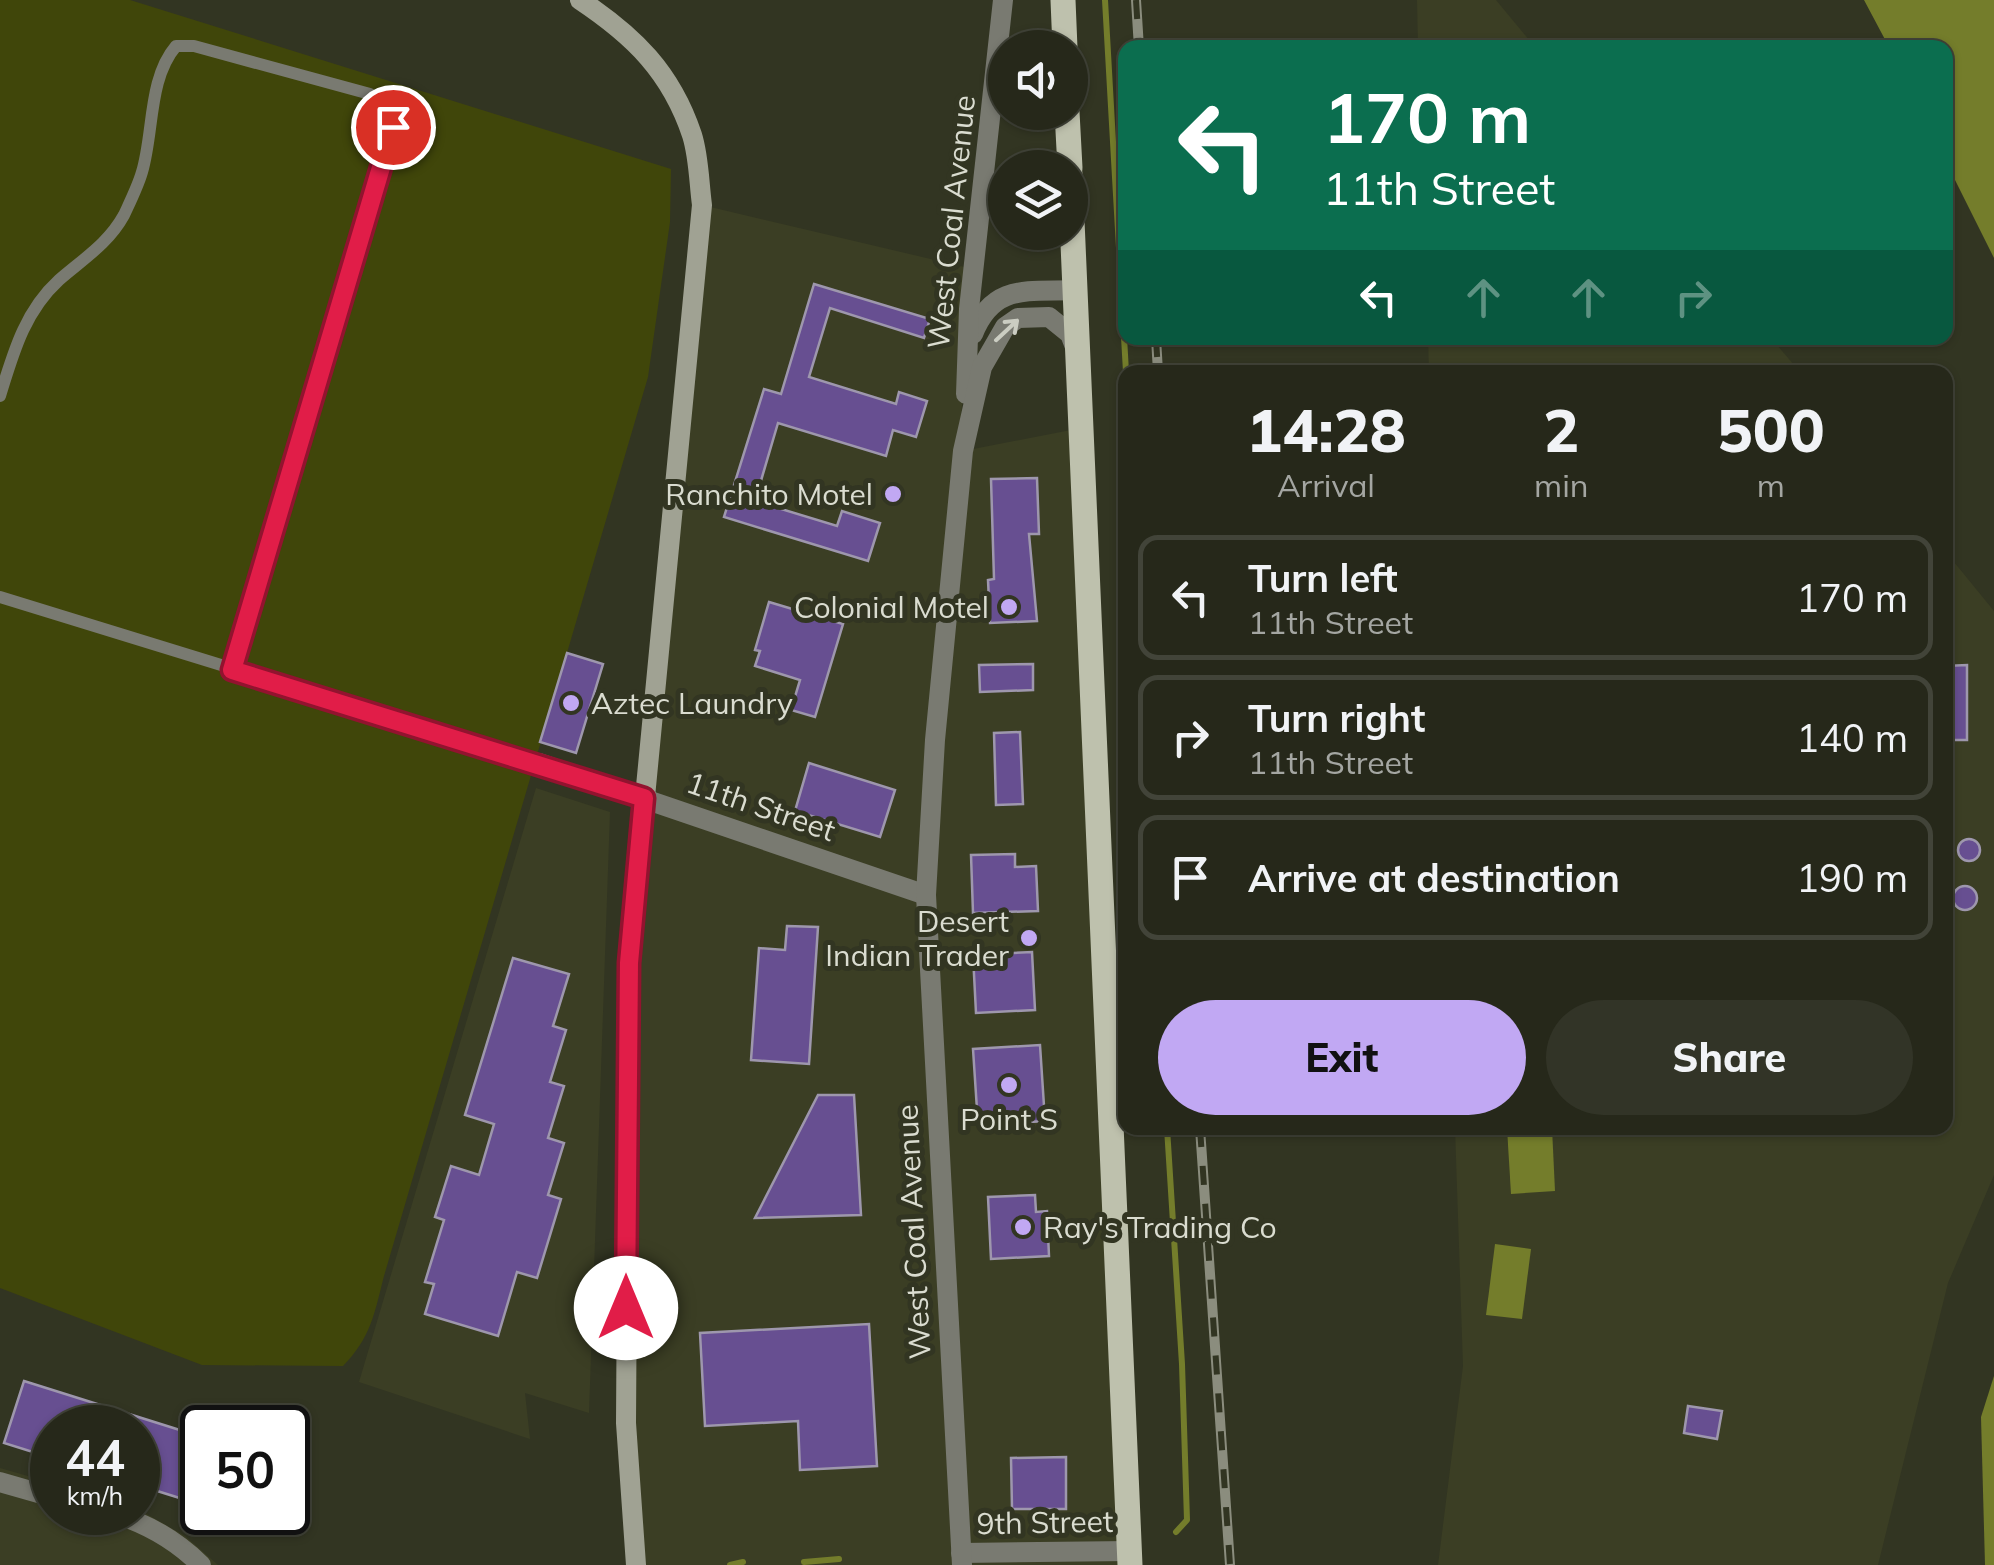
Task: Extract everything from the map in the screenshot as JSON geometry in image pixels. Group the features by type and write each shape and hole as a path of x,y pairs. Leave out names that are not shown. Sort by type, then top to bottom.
{"main road":[{"path":"580,0 647,52 675,94 693,138 702,205 628,982 626,1423 636,1565"},
{"path":"1062,0 1063,30"},
{"path":"1073,250 1130,1558"}],"street":[{"name":"West Coal Avenue","path":"962,1559 926,895 978,221 1003,0"},
{"path":"968,348 981,315 999,298 1022,291 1075,290"},
{"path":"963,451 982,367 1004,327 1018,318 1049,317 1070,334 1078,354"},
{"name":"11th Street","path":"538,763 926,895"},
{"path":"0,1482 30,1490"},
{"path":"160,1533 202,1565"},
{"name":"9th Street","path":"962,1559 1130,1558"}],"lane":[{"path":"0,396 19,336 34,310 57,282 98,250 123,216 142,172 166,58 176,46 194,46 370,94 387,107 393,127 232,670"},
{"name":"11th Street","path":"0,597 538,763"}],"shaded area":[{"path":"0,0 130,0 671,169 670,222 648,377 374,1314 366,1335 343,1366 202,1365 0,1288"},
{"path":"1417,0 1496,0 1529,40 1418,40"},
{"path":"1864,0 1994,0 1994,258 1953,176 1953,40 1885,40"},
{"path":"702,205 973,269 935,740 963,451 1081,428 1130,1565 636,1565 629,963"},
{"path":"1428,345 1777,345 1794,365 1429,365"},
{"path":"1953,561 1994,611 1994,1175 1948,1283 1878,1565 1438,1565 1463,1366 1455,1135 1953,1135"},
{"path":"536,788 610,812 589,1413 525,1393 530,1439 359,1382"},
{"path":"1507,1135 1552,1135 1555,1191 1511,1194"},
{"path":"1495,1244 1531,1249 1522,1319 1486,1315"},
{"path":"1994,1376 1994,1565 1985,1565 1981,1417"},
{"path":"0,1468 30,1477 30,1535 160,1535 160,1522 185,1536 218,1565 0,1565"}],"building":[{"path":"814,284 930,319 924,338 830,308 809,377 896,404 899,392 927,401 916,437 893,430 886,456 778,423 755,501 837,526 842,511 880,523 868,561 724,517 764,389 781,394"},
{"path":"1037,478 1039,534 1029,534 1037,621 990,623 988,580 994,579 991,479"},
{"path":"769,602 843,624 815,717 791,710 800,680 755,666 760,651 755,650"},
{"name":"Aztec Laundry","path":"567,653 603,664 576,753 540,742"},
{"path":"1033,664 1033,690 980,692 979,665"},
{"path":"1967,665 1967,740 1953,740 1953,666"},
{"path":"1020,732 1023,804 996,805 994,733"},
{"path":"809,763 895,790 880,837 795,811"},
{"path":"1969,839 1977,842 1977,858 1969,861 1961,858 1958,850 1961,842"},
{"path":"1015,854 1015,867 1036,866 1038,911 973,913 971,855"},
{"path":"1965,886 1974,889 1974,907 1965,910 1956,907 1953,898 1956,889"},
{"path":"787,926 818,927 809,1064 751,1060 759,948 785,950"},
{"path":"1032,952 1035,1010 976,1013 973,955"},
{"path":"513,958 569,974 553,1026 566,1030 550,1082 564,1086 548,1138 564,1143 548,1195 561,1199 537,1278 517,1272 498,1336 425,1314 434,1284 425,1282 444,1220 435,1217 451,1166 479,1175 494,1124 465,1115"},
{"name":"Point S","path":"1040,1045 1045,1121 978,1125 973,1049"},
{"path":"818,1095 854,1095 861,1215 755,1218"},
{"path":"1035,1195 1036,1212 1047,1211 1049,1256 991,1259 988,1197"},
{"path":"869,1324 877,1466 800,1470 798,1421 705,1426 700,1333"},
{"path":"24,1381 100,1405 30,1405 30,1451 4,1443"},
{"path":"1688,1406 1722,1411 1717,1439 1684,1433"},
{"path":"160,1424 180,1430 180,1498 160,1492"},
{"path":"1066,1457 1066,1509 1012,1509 1011,1458"}],"waterway":[{"path":"1105,0 1118,230"},
{"path":"1124,345 1126,365"},
{"path":"1167,1135 1187,1520 1176,1532"},
{"path":"804,1562 839,1559"},
{"path":"730,1565 743,1562"}],"railway":[{"path":"1136,0 1138,40"},
{"path":"1156,345 1158,365"},
{"path":"1200,1135 1230,1565"}],"place":[{"name":"Ranchito Motel","path":"893,494"},
{"name":"Colonial Motel","path":"1009,607"},
{"name":"Aztec Laundry","path":"571,703"},
{"name":"Desert Indian Trader","path":"1029,938"},
{"name":"Point S","path":"1009,1085"},
{"name":"Ray's Trading Co","path":"1023,1227"}],"route":[{"path":"393,127 232,670 644,798 629,963 626,1308"}]}
